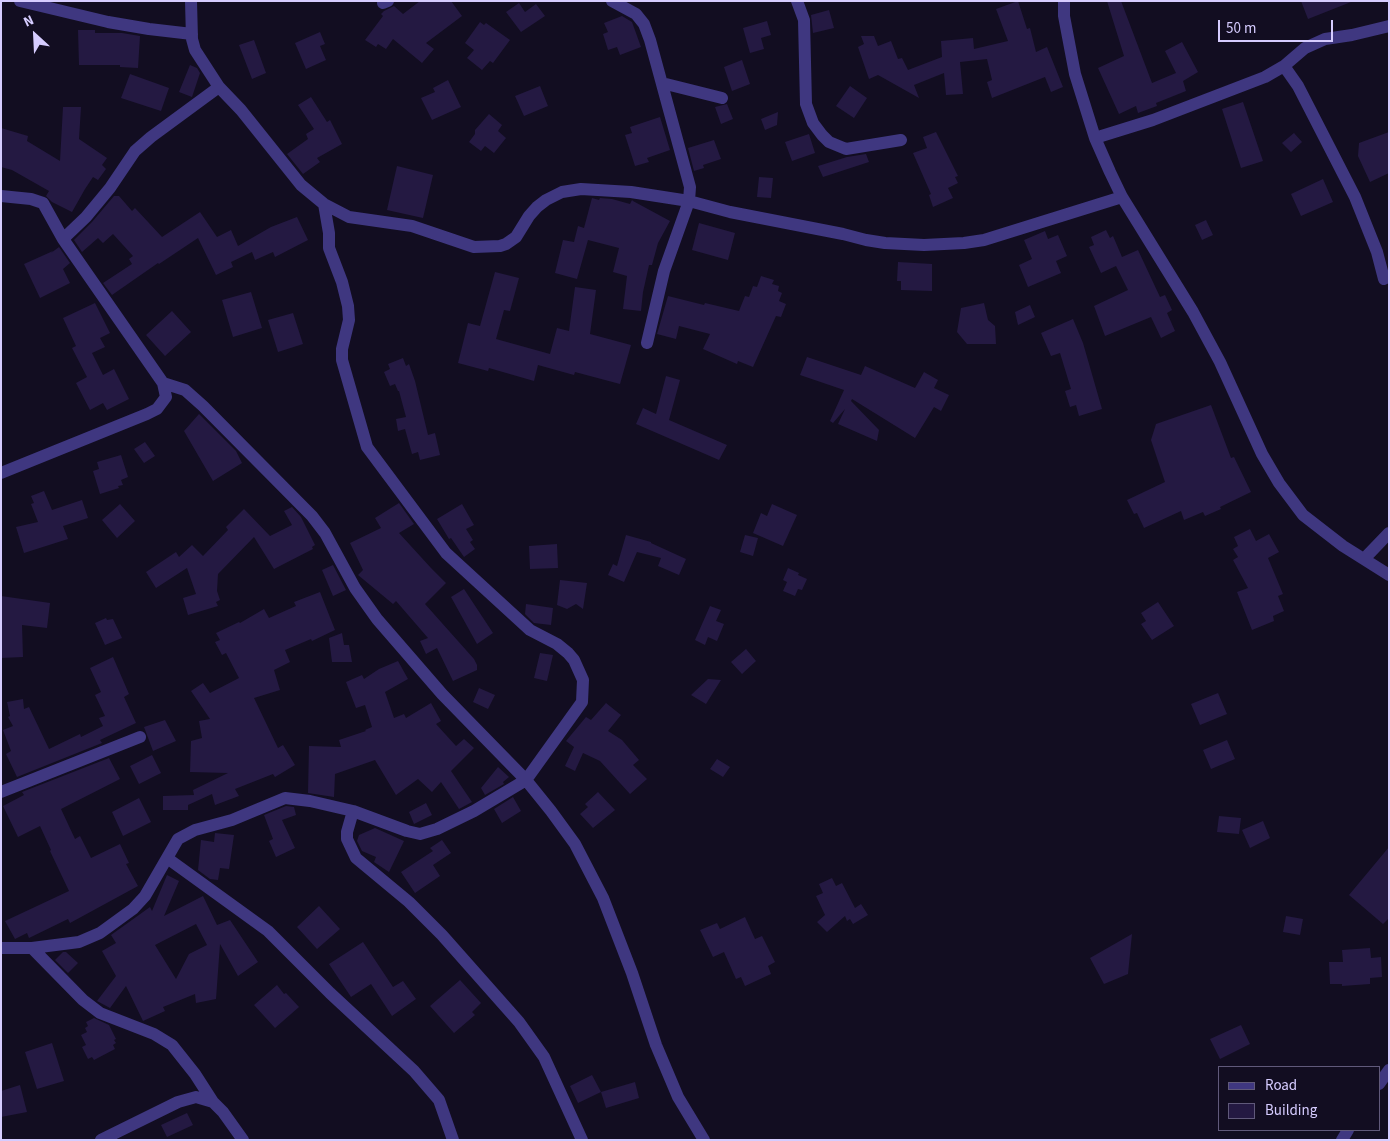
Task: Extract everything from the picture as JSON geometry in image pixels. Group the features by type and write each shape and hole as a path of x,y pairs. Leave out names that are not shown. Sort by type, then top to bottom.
{"street":[{"path":"20,1 108,22 192,34"},
{"path":"191,1 192,39 195,50 219,87 241,110 302,184 324,204 349,217 412,226 474,247 500,246 512,242 537,206 546,200 562,192 592,189 689,200 730,212 866,240 924,245 984,240 1122,197"},
{"path":"612,1 642,19 650,40 688,178 689,200 664,271 647,343"},
{"path":"797,1 804,20 806,104 813,123 829,142 846,149 901,140"},
{"path":"1064,1 1064,16 1075,74 1095,138 1122,197 1193,312 1220,362 1262,454 1279,484 1306,519 1389,575"},
{"path":"1095,138 1153,120 1265,77 1284,66 1305,48 1325,39 1389,26"},
{"path":"1284,66 1298,86 1355,197 1377,252 1384,279"},
{"path":"662,83 722,98"},
{"path":"63,239 110,188 135,152 151,137 219,87"},
{"path":"1,196 30,199 43,203 63,239 163,383 166,398 157,409 1,473"},
{"path":"1,948 32,948 87,940 118,922 145,896 175,842 183,836 195,830 232,820 286,798 310,801 353,811 407,831 424,833 437,829 474,811 526,780 579,708 583,696 583,680 574,660 557,644 530,630 446,553 367,447 342,360 342,349 349,320 348,306 330,248 324,204"},
{"path":"163,383 185,390 203,406 312,516 325,533 355,588 377,619 442,694 526,780 556,818 590,872 611,917 656,1045 678,1097 704,1140"},
{"path":"1364,559 1389,533"},
{"path":"1,792 140,737"},
{"path":"353,811 347,832 347,840 356,858 409,902 442,935 519,1022 544,1058 582,1140"},
{"path":"166,858 268,931 414,1071 439,1100 453,1140"},
{"path":"32,948 83,1000 100,1013 154,1034 172,1045 243,1140"},
{"path":"1380,1083 1389,1070"},
{"path":"101,1140 178,1102 196,1097 213,1102"}],"building":[{"path":"420,1 451,1 462,16 426,43 434,49 422,63 393,39 386,49 378,44 376,47 365,40 383,16 381,14 384,11 394,6 403,14"},
{"path":"1018,1 1027,29 1030,28 1036,52 1047,47 1063,87 1051,92 1045,77 992,98 987,82 992,80 987,59 960,62 963,94 946,95 944,73 914,85 919,98 878,75 869,79 858,47 864,44 861,36 874,36 878,46 891,41 898,59 902,58 908,70 942,57 941,41 973,38 974,49 1008,41 996,9"},
{"path":"1107,1 1121,1 1152,83 1176,73 1165,51 1182,42 1198,72 1183,81 1186,91 1156,103 1157,106 1138,113 1136,106 1119,114 1098,68 1124,56"},
{"path":"1301,1 1351,1 1351,2 1308,19"},
{"path":"519,3 525,12 536,4 545,16 521,32 506,12"},
{"path":"829,10 834,28 813,33 811,15"},
{"path":"622,16 632,22 641,47 620,55 617,47 608,50 603,34 608,32 604,23"},
{"path":"767,21 771,35 761,38 764,49 750,53 743,28"},
{"path":"480,22 484,25 486,23 510,40 493,63 490,61 482,70 467,58 474,50 465,43"},
{"path":"78,30 95,30 95,33 122,33 140,36 138,68 120,67 120,65 79,65"},
{"path":"320,32 325,44 320,46 326,60 306,69 295,43"},
{"path":"254,40 266,73 252,79 239,45"},
{"path":"742,60 750,84 732,91 724,67"},
{"path":"190,65 197,68 200,73 192,97 179,92"},
{"path":"130,74 169,88 161,111 121,98"},
{"path":"448,80 461,107 432,120 421,98 435,92 433,88"},
{"path":"540,86 548,106 524,116 515,96"},
{"path":"850,86 867,98 854,118 836,106"},
{"path":"311,97 327,122 330,120 342,144 317,158 320,162 303,174 287,154 308,139 306,134 314,129 298,105"},
{"path":"1243,102 1263,161 1241,168 1222,109"},
{"path":"727,104 733,119 721,124 715,107"},
{"path":"63,107 81,107 79,139 107,158 102,165 106,169 98,180 93,177 72,212 52,202 46,196 49,191 12,170 1,167 1,128 28,136 27,141 60,161"},
{"path":"778,112 777,125 765,130 761,119"},
{"path":"489,114 502,125 498,131 506,138 494,153 485,146 481,151 469,142 475,134 475,130"},
{"path":"660,117 670,150 647,158 649,162 635,166 625,135 632,133 630,127"},
{"path":"936,132 958,176 955,177 958,183 948,188 953,198 933,207 929,195 931,194 913,153 927,148 923,137"},
{"path":"1389,132 1389,173 1370,182 1358,156 1359,143"},
{"path":"1294,133 1302,142 1291,152 1282,143"},
{"path":"809,134 815,153 792,161 785,142"},
{"path":"714,140 721,159 703,165 704,168 694,171 688,148"},
{"path":"866,154 869,162 823,177 818,166 847,157"},
{"path":"397,166 433,175 423,218 387,210"},
{"path":"759,177 773,178 771,198 757,197"},
{"path":"1323,179 1333,202 1301,216 1291,194"},
{"path":"114,196 119,196 132,211 135,208 162,237 200,212 217,237 231,230 238,246 271,227 297,217 308,240 275,257 273,252 255,260 252,252 231,262 233,267 216,275 198,238 112,295 103,283 132,264 129,259 133,256 113,234 103,243 98,238 82,252 74,240"},
{"path":"592,198 599,200 600,198 612,199 630,204 632,200 670,221 658,243 652,265 649,265 641,311 623,309 627,276 613,272 619,248 588,240 577,279 555,273 563,240 574,242 578,226 584,228"},
{"path":"1206,220 1213,235 1202,240 1195,225"},
{"path":"699,223 735,233 728,260 692,250"},
{"path":"1106,230 1110,238 1113,236 1122,257 1138,250 1160,297 1165,295 1172,310 1167,313 1175,331 1161,338 1151,317 1105,336 1094,306 1128,290 1116,266 1101,273 1089,247 1094,245 1091,237"},
{"path":"1045,231 1048,239 1058,235 1067,256 1056,261 1061,273 1028,287 1019,265 1032,259 1024,240"},
{"path":"59,247 70,263 63,269 70,283 40,298 24,264 53,251 51,253"},
{"path":"898,262 932,264 932,291 901,290 901,281 897,281"},
{"path":"495,272 519,278 510,311 504,310 496,339 550,354 557,328 569,331 575,287 596,290 590,334 631,345 620,384 575,372 574,375 538,365 534,381 489,368 488,371 458,363 468,323 480,326"},
{"path":"761,276 774,280 772,284 779,286 778,291 782,293 779,301 786,304 781,317 776,316 753,367 738,361 737,364 703,349 710,334 679,326 676,339 657,334 668,296 739,311 745,296 749,297 753,286 757,287"},
{"path":"251,292 262,328 233,337 222,300"},
{"path":"95,303 110,333 100,338 105,347 92,353 103,375 114,369 129,399 107,410 103,403 90,410 76,383 87,377 72,348 76,346 63,318"},
{"path":"984,303 988,320 995,326 996,344 967,344 957,332 961,308"},
{"path":"1030,305 1035,317 1018,325 1015,312"},
{"path":"172,311 191,332 165,356 146,335"},
{"path":"293,313 303,344 278,352 268,320"},
{"path":"1073,319 1083,343 1102,409 1079,416 1076,405 1070,407 1065,391 1071,389 1060,353 1051,356 1041,333"},
{"path":"807,357 861,375 865,366 915,388 924,372 938,380 934,388 949,395 941,411 934,407 915,438 852,399 851,401 879,430 877,441 838,424 845,409 833,423 830,421 844,390 800,375"},
{"path":"403,358 406,366 409,364 415,381 428,435 435,433 440,455 420,460 418,452 412,454 405,429 398,431 396,419 406,417 399,391 395,384 390,386 384,372 390,369 388,364"},
{"path":"666,376 680,380 669,420 727,445 719,460 636,424 643,408 656,414"},
{"path":"1211,405 1231,458 1234,457 1251,492 1205,516 1203,512 1184,520 1181,511 1144,528 1137,513 1134,514 1127,500 1165,482 1151,440 1156,424"},
{"path":"199,414 236,451 242,463 213,481 184,431"},
{"path":"145,442 155,456 144,463 134,449"},
{"path":"121,455 128,477 121,480 123,485 118,486 119,488 100,494 93,471 99,469 97,462"},
{"path":"44,491 52,510 82,500 88,518 63,526 68,539 24,553 16,527 38,522 31,504 34,503 31,496"},
{"path":"399,503 414,524 399,533 446,583 425,604 474,659 477,665 477,670 453,681 437,648 426,654 420,641 428,638 396,601 393,604 358,575 363,570 350,543 381,528 375,518"},
{"path":"120,504 135,521 117,538 102,520"},
{"path":"462,504 474,525 466,529 473,540 470,542 475,549 464,557 451,538 449,539 437,519"},
{"path":"772,504 797,515 783,546 753,533 761,513 767,516"},
{"path":"292,507 301,517 315,545 312,547 313,549 274,569 254,537 218,574 217,591 220,600 216,602 218,606 188,615 183,598 196,594 187,568 156,588 146,572 176,552 179,557 192,545 203,556 228,530 226,527 244,509 270,536 292,525 284,511"},
{"path":"1250,529 1256,541 1269,534 1279,552 1268,558 1283,594 1278,596 1284,611 1273,616 1274,621 1252,630 1237,592 1248,588 1233,560 1238,557 1233,549 1238,546 1234,537"},
{"path":"626,535 651,542 686,559 679,575 658,566 661,558 637,552 624,582 608,575 613,564 617,566"},
{"path":"745,535 758,538 753,556 740,552"},
{"path":"557,544 558,568 530,569 529,546"},
{"path":"333,565 346,590 333,596 322,570"},
{"path":"788,568 807,579 802,590 798,589 795,596 783,591 787,582 783,580"},
{"path":"560,580 587,583 583,609 576,604 567,609 557,605"},
{"path":"464,589 493,633 477,644 451,597"},
{"path":"320,592 335,630 312,641 311,639 285,650 290,662 274,670 280,690 254,698 278,748 283,745 295,765 275,777 273,774 235,789 239,796 215,805 212,794 188,805 188,810 163,810 163,796 194,795 193,790 228,773 190,772 191,741 202,738 199,721 210,719 191,691 203,683 210,693 239,678 226,653 222,655 215,642 220,640 216,633 240,623 264,609 269,618 296,606 294,602"},
{"path":"1,596 50,603 47,628 22,625 23,657 1,658"},
{"path":"1158,602 1174,626 1152,640 1141,624 1146,621 1141,613"},
{"path":"526,604 553,608 551,625 534,623 525,614"},
{"path":"710,606 721,610 716,621 724,624 717,641 708,637 705,645 695,640"},
{"path":"106,618 107,620 113,619 122,638 105,645 95,623"},
{"path":"342,633 344,645 349,645 352,662 332,662 329,638"},
{"path":"746,649 756,661 742,674 731,662"},
{"path":"540,653 553,655 547,681 534,678"},
{"path":"113,657 129,694 124,697 136,723 100,740 102,743 17,777 6,754 11,751 3,730 13,726 8,717 10,716 7,702 23,699 24,709 29,707 49,749 80,734 81,737 103,726 99,718 105,716 95,695 101,692 90,668"},
{"path":"398,661 408,679 385,692 394,718 404,714 406,718 431,703 441,721 436,724 456,746 464,739 474,748 451,771 472,802 459,809 441,782 432,792 418,779 396,795 375,760 335,774 334,797 308,793 309,746 341,747 339,740 366,731 372,727 365,705 356,708 346,682 362,675 364,679 379,669"},
{"path":"708,679 721,680 706,704 691,695"},
{"path":"479,688 495,695 488,709 473,702"},
{"path":"1218,693 1227,714 1200,725 1191,704"},
{"path":"606,703 621,715 608,731 622,740 639,760 633,765 647,779 630,794 600,761 583,753 575,771 565,766 574,747 566,741 586,717 591,720"},
{"path":"165,720 176,741 153,751 144,727"},
{"path":"1227,740 1235,759 1211,769 1203,750"},
{"path":"152,755 161,773 139,784 130,766"},
{"path":"109,758 120,779 61,809 75,839 80,836 91,858 120,844 129,863 126,864 138,886 70,923 68,919 29,938 27,933 15,939 5,921 69,891 40,826 18,837 3,806 24,795 22,792"},
{"path":"717,759 730,767 723,777 710,769"},
{"path":"498,767 509,777 503,782 504,784 485,795 481,788"},
{"path":"598,792 615,810 593,828 580,814 588,807 585,804"},
{"path":"513,797 521,811 502,823 494,809"},
{"path":"139,798 151,822 123,836 112,812"},
{"path":"426,803 432,815 414,824 409,812"},
{"path":"286,806 294,807 296,815 282,820 295,848 276,857 269,841 273,839 264,815"},
{"path":"1219,816 1241,818 1239,834 1217,832"},
{"path":"1263,821 1270,838 1250,848 1242,830"},
{"path":"375,828 404,841 389,872 374,862 376,857 362,851 357,841 359,835"},
{"path":"215,833 234,835 229,869 220,868 218,880 210,879 198,870 201,840 214,842"},
{"path":"442,840 451,853 433,865 440,876 415,893 401,872 433,851 430,848"},
{"path":"1389,847 1389,918 1383,924 1349,895"},
{"path":"167,875 179,881 164,916 203,896 217,925 230,920 258,962 238,976 220,944 216,999 196,1003 195,994 163,1007 165,1011 143,1021 126,986 110,1008 97,1001 116,976 102,951 116,943 111,935 150,907 152,911","holes":["196,924 207,945 189,954 176,979 155,945"]},
{"path":"832,878 836,886 842,883 855,908 861,904 868,915 853,924 850,919 847,921 845,916 827,932 817,922 825,915 816,896 823,893 819,884"},
{"path":"319,906 340,929 317,949 297,927"},
{"path":"1286,916 1303,919 1300,935 1283,932"},
{"path":"745,917 755,939 762,936 775,962 768,966 771,974 745,986 741,977 736,979 724,952 713,957 700,930 717,923 720,929"},
{"path":"1132,934 1128,974 1104,984 1090,958"},
{"path":"363,942 393,987 403,981 416,999 392,1016 371,984 351,997 329,964"},
{"path":"1370,948 1371,958 1381,957 1382,977 1370,978 1370,984 1342,986 1342,984 1330,984 1329,962 1343,962 1342,950"},
{"path":"63,952 66,952 78,963 68,973 55,960"},
{"path":"460,980 481,1003 472,1012 475,1015 454,1033 430,1006"},
{"path":"277,985 299,1007 275,1028 254,1005"},
{"path":"94,1018 109,1025 116,1043 113,1045 115,1049 94,1060 92,1057 88,1059 82,1047 86,1045 81,1035 87,1032 85,1028 88,1026 86,1022"},
{"path":"1241,1025 1250,1044 1220,1059 1210,1039"},
{"path":"52,1043 64,1081 37,1089 25,1052"},
{"path":"592,1075 601,1092 578,1103 570,1086"},
{"path":"635,1082 639,1098 606,1108 601,1092"},
{"path":"20,1085 27,1112 1,1117 1,1091"},
{"path":"187,1113 193,1125 167,1137 161,1125"}]}
